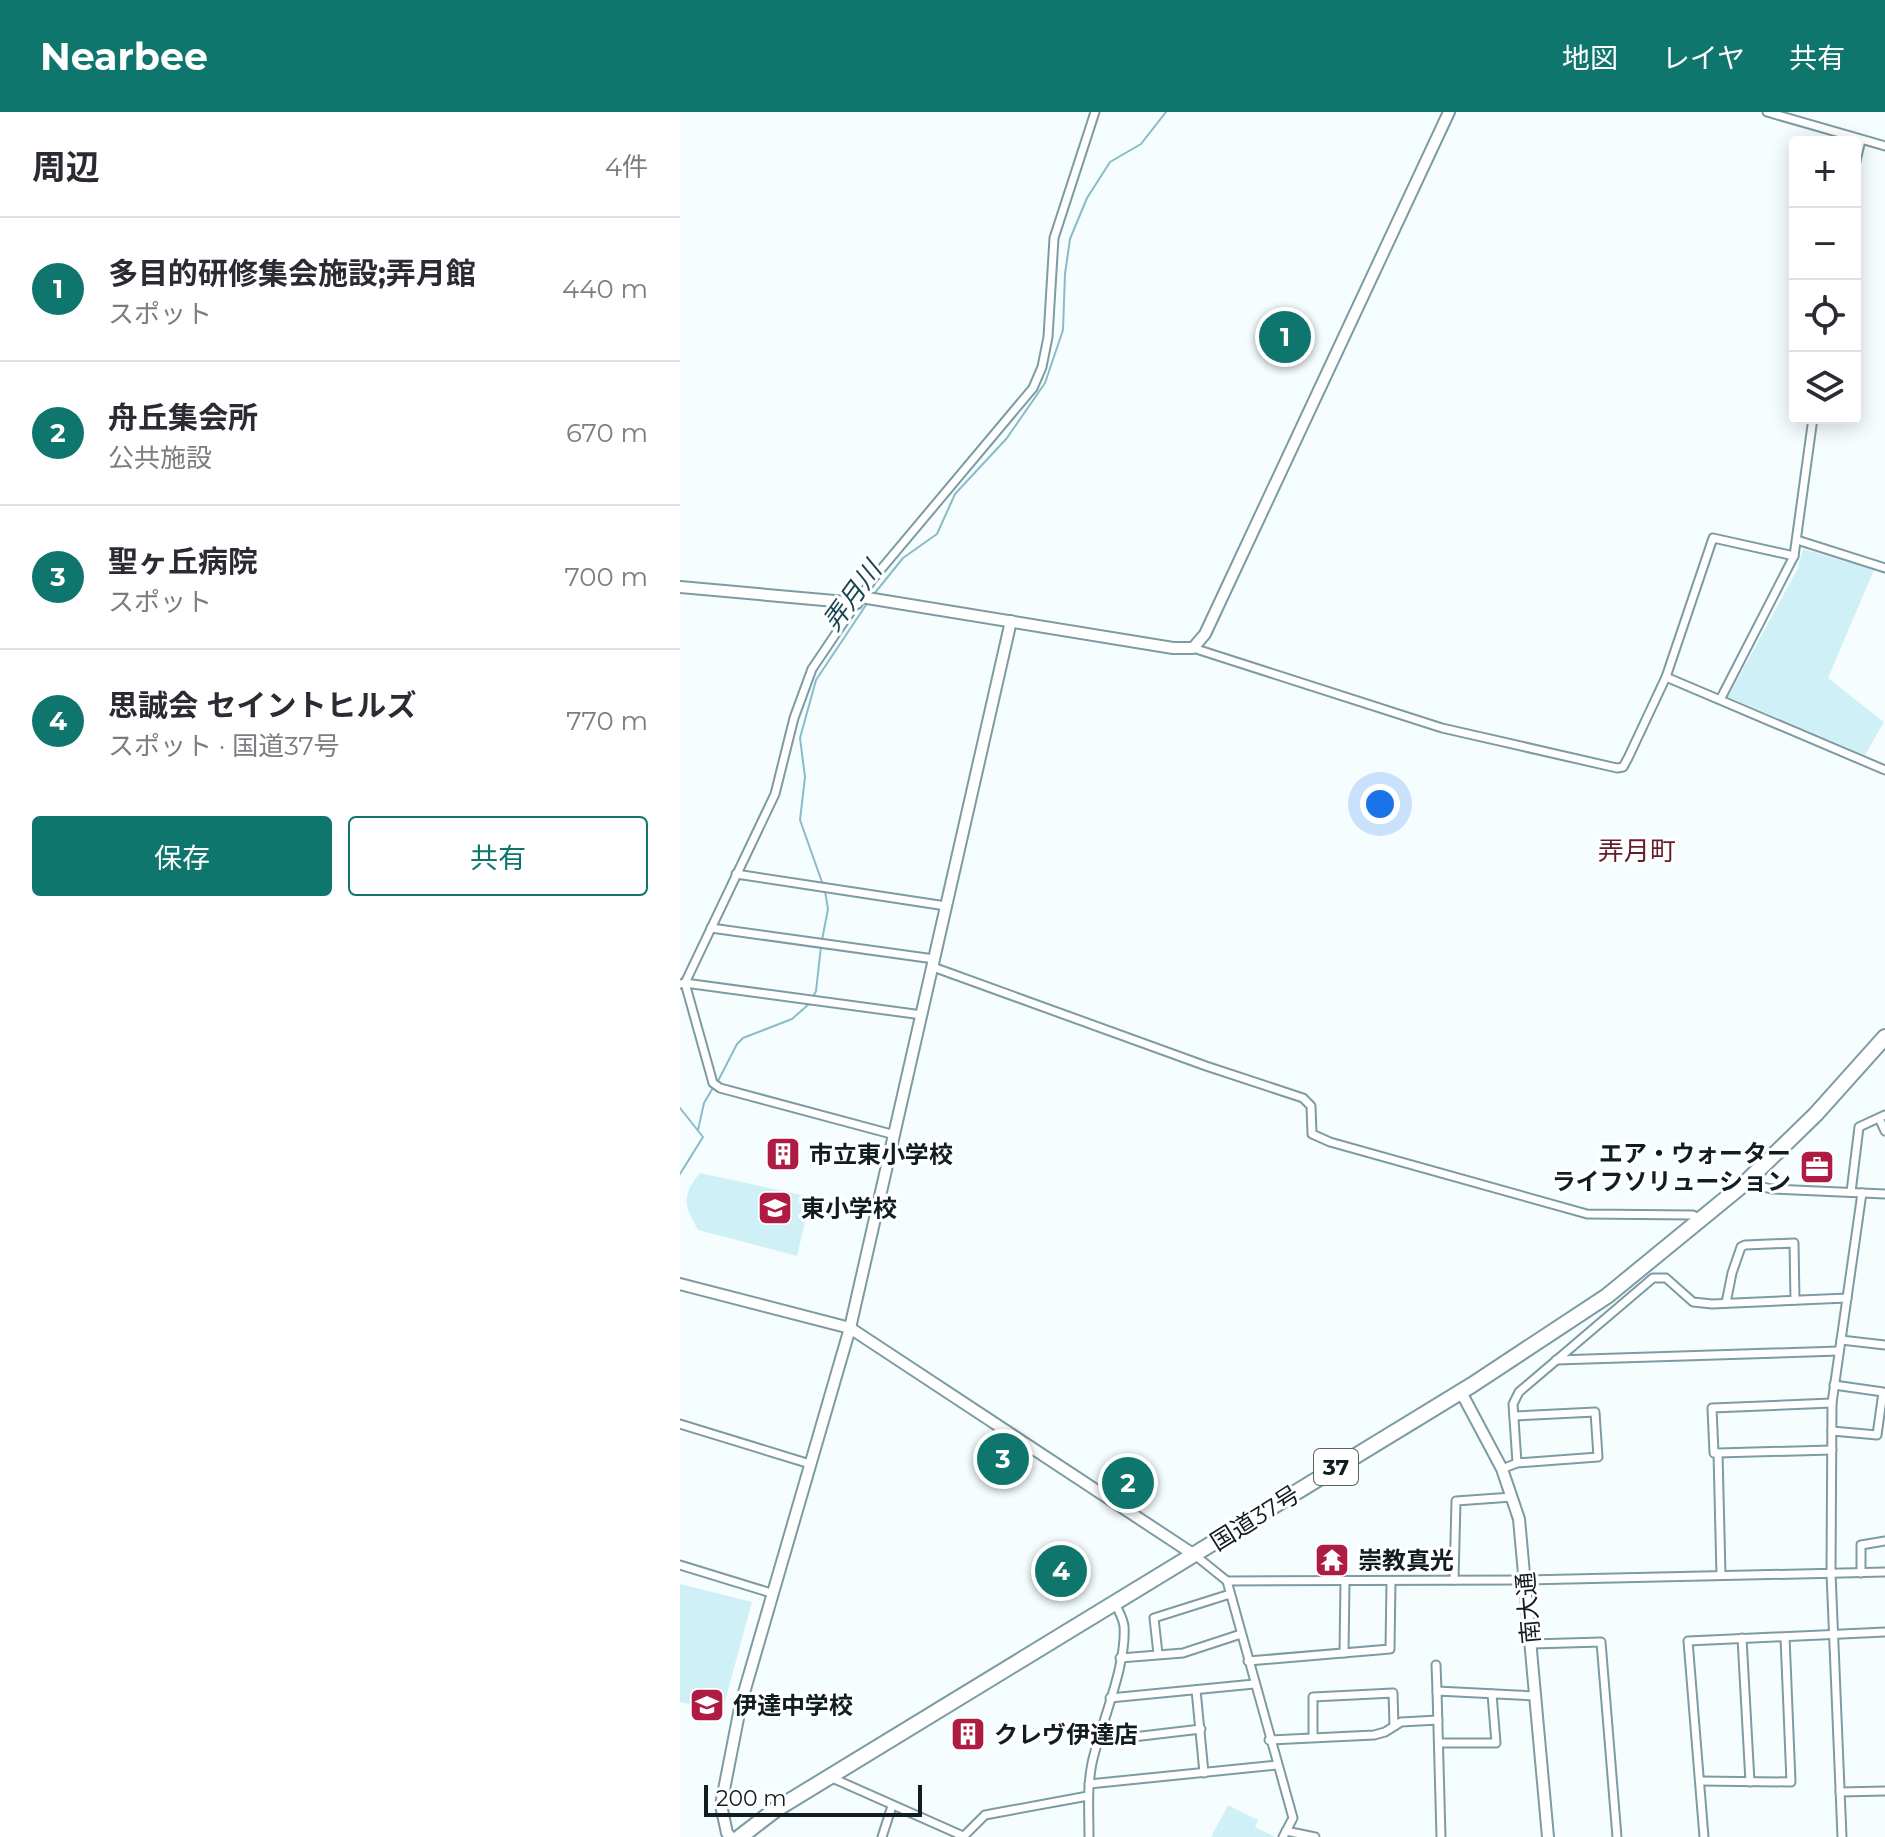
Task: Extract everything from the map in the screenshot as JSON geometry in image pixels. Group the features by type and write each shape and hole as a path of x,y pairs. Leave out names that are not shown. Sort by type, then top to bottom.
{"highway":[{"name":"国道37号","path":"740,1837 775,1810 1196,1556 1461,1392 1607,1296 1745,1183 1816,1114 1885,1037"}],"street":[{"path":"895,1135 720,1088 710,1076 682,984 775,794 802,689 812,669 872,580 1033,388 1042,367 1048,337 1054,238 1095,112"},
{"path":"1193,648 1205,634 1449,112"},
{"path":"1767,112 1848,136"},
{"path":"1861,140 1885,146"},
{"path":"1721,698 1794,556 1812,424"},
{"path":"680,587 859,600 1173,648 1193,648 1442,728 1607,768 1623,767 1666,677 1713,538 1794,556"},
{"path":"1797,540 1885,568"},
{"path":"731,1837 723,1819 722,1790 744,1693 850,1328 1011,621"},
{"path":"1666,677 1885,770"},
{"path":"736,874 946,906"},
{"path":"711,928 934,963 1206,1066 1303,1098 1311,1106 1312,1134 1330,1142 1587,1214 1693,1215 1702,1220"},
{"path":"682,984 922,1015"},
{"path":"1851,1192 1859,1127 1882,1117 1885,1131"},
{"path":"1745,1183 1772,1189 1885,1194"},
{"path":"1842,1837 1831,1573 1832,1403 1862,1193"},
{"path":"1726,1303 1732,1273 1741,1247 1745,1245 1794,1243 1795,1300"},
{"path":"1517,1463 1513,1404 1519,1392 1653,1278 1666,1278 1693,1302 1847,1298"},
{"path":"680,1284 850,1328 1196,1556 1227,1581 1293,1818 1285,1834 1315,1837"},
{"path":"1841,1340 1885,1345"},
{"path":"1556,1360 1839,1351"},
{"path":"1832,1431 1877,1435 1883,1392 1834,1385"},
{"name":"南大通","path":"1461,1392 1502,1469 1523,1542 1548,1837"},
{"path":"1832,1403 1712,1408 1714,1453 1832,1450"},
{"path":"1502,1469 1517,1463 1598,1457 1595,1412 1514,1416"},
{"path":"680,1424 810,1464"},
{"path":"1718,1453 1721,1575"},
{"path":"1454,1580 1456,1501 1512,1497"},
{"path":"1861,1573 1861,1545 1885,1541"},
{"path":"680,1565 771,1593"},
{"path":"1227,1581 1526,1580 1885,1572"},
{"path":"1344,1653 1345,1581"},
{"path":"1248,1661 1390,1649 1391,1581"},
{"path":"1158,1654 1154,1618 1230,1594"},
{"path":"1089,1837 1089,1784 1120,1658 1123,1622 1115,1603"},
{"path":"1704,1837 1688,1641 1885,1632"},
{"path":"1120,1658 1183,1653 1241,1634"},
{"path":"1700,1781 1791,1782 1785,1637"},
{"path":"1742,1638 1750,1782"},
{"path":"1532,1644 1601,1642 1617,1837"},
{"path":"1436,1665 1441,1837"},
{"path":"1110,1698 1254,1684"},
{"path":"1196,1690 1204,1773"},
{"path":"1437,1691 1536,1696"},
{"path":"1313,1737 1313,1697 1393,1693 1394,1726"},
{"path":"1439,1743 1496,1743 1492,1694"},
{"path":"1269,1740 1374,1735 1401,1722 1438,1720"},
{"path":"1099,1741 1201,1729"},
{"path":"1089,1784 1277,1765"},
{"path":"829,1777 963,1836 985,1815 1088,1796"},
{"path":"1840,1792 1885,1791"},
{"path":"882,1837 892,1806"}],"shaded area":[{"path":"1803,549 1874,570 1828,678 1884,722 1865,755 1728,697 1797,570"},
{"path":"700,1173 811,1197 797,1256 698,1230 687,1207 687,1194"},
{"path":"680,1584 752,1602 722,1712 680,1702"},
{"path":"1228,1805 1258,1820 1255,1827 1275,1837 1211,1837"}],"waterway":[{"name":"弄月川","path":"874,594 903,558 937,534 955,494 1007,438 1045,383 1063,330 1070,239 1087,198 1110,162 1141,144 1166,112"},
{"name":"弄月川","path":"823,885 800,820 805,777 800,738 816,680 868,602"},
{"name":"弄月川","path":"822,940 828,909 825,891"},
{"name":"弄月川","path":"812,999 816,991 821,946"},
{"name":"弄月川","path":"718,1081 743,1038 792,1019 809,1004"},
{"name":"弄月川","path":"698,1130 704,1103 714,1086"},
{"path":"680,1108 703,1137 680,1174"}],"place":[{"name":"多目的研修集会施設;弄月館","path":"1285,337"},
{"name":"市立東小学校","path":"783,1154"},
{"name":"エア・ウォーター ライフソリューション","path":"1817,1167"},
{"name":"東小学校","path":"775,1208"},
{"name":"聖ヶ丘病院","path":"1003,1459"},
{"name":"舟丘集会所","path":"1128,1483"},
{"name":"崇教真光","path":"1332,1560"},
{"name":"思誠会 セイントヒルズ","path":"1061,1571"},
{"name":"伊達中学校","path":"707,1705"},
{"name":"クレヴ伊達店","path":"968,1734"}],"district":[{"name":"弄月町","path":"1637,851"}]}
